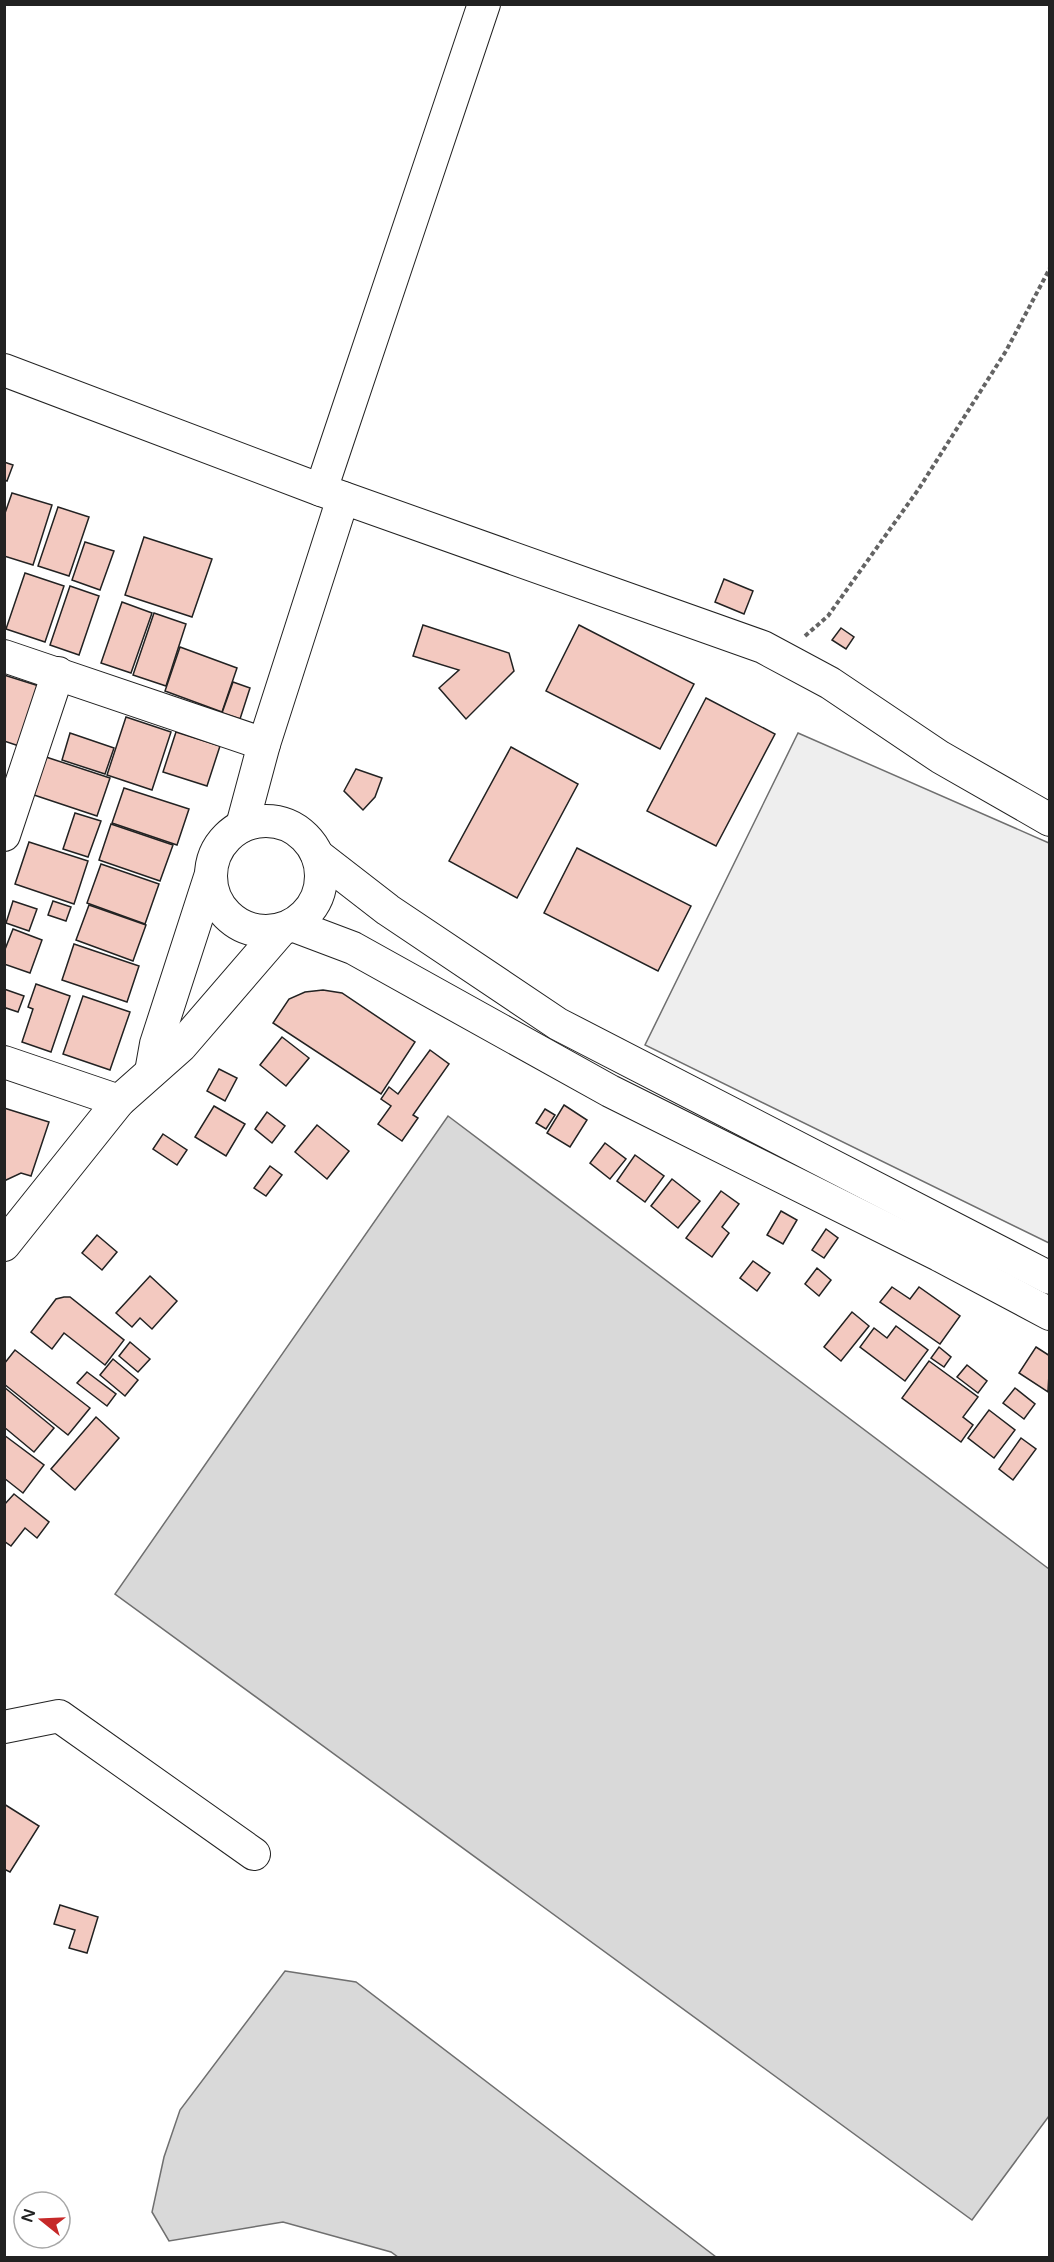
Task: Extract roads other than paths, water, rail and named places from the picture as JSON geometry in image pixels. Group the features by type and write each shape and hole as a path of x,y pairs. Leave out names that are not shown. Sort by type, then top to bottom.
{"street":[{"path":"242,826 332,494 484,4"},
{"path":"4,370 332,494 764,647 830,683 940,757 1050,820"},
{"path":"4,656 264,744"},
{"path":"4,835 58,673"},
{"path":"151,1072 156,1044 210,877 212,861 219,846 230,834 242,826 260,821 276,821 293,828 308,839 317,855 321,873 319,891 312,908 299,921 265,932 247,929 231,920 220,908 213,893 210,877"},
{"path":"317,855 388,910 558,1024 1050,1278"},
{"path":"4,1245 119,1101 182,1046 286,927"},
{"path":"286,927 353,948 610,1091 939,1255 1050,1314"},
{"path":"4,1062 119,1101"},
{"path":"4,1727 59,1716 254,1854"}]}
